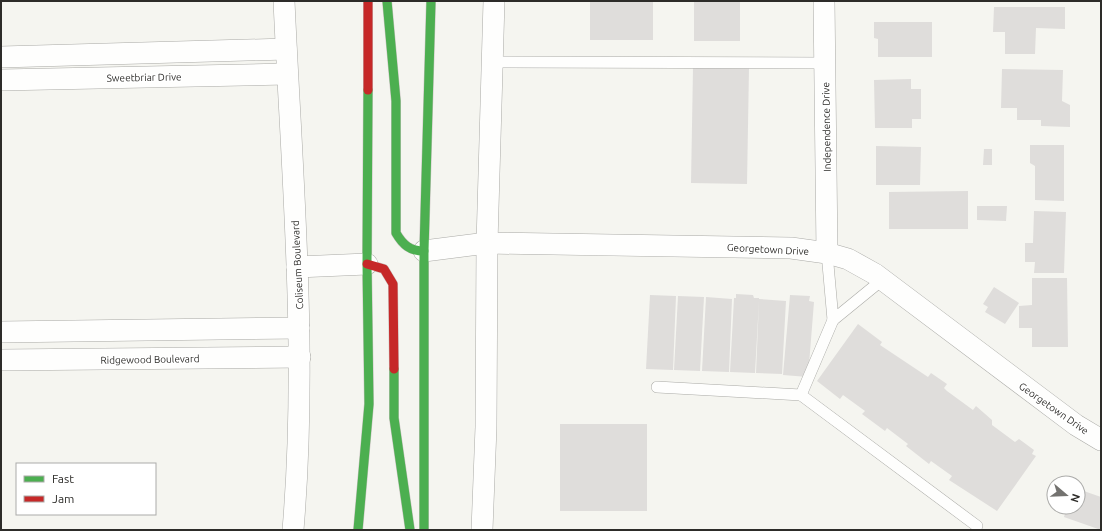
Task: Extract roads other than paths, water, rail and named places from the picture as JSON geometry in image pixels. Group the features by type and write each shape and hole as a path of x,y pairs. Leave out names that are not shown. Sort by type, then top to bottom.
{"highway":[{"path":"358,530 369,404 367,264 368,1"},
{"path":"387,1 396,101 396,233 406,249 424,251"},
{"path":"424,530 424,251 431,1"},
{"path":"367,264 377,265 384,268 390,274 393,284 394,418 410,530"}],"street":[{"name":"Coliseum Boulevard","path":"284,1 286,74 300,328 298,463 293,530"},
{"path":"482,530 486,427 487,243 494,1"},
{"name":"Independence Drive","path":"824,1 827,253"},
{"path":"1,57 286,49"},
{"name":"Sweetbriar Drive","path":"1,80 286,74"},
{"name":"Georgetown Drive","path":"424,251 487,243 791,248 827,253 848,259 882,280 1076,425 1101,440"},
{"path":"297,267 367,264"},
{"path":"1,332 300,328"},
{"name":"Ridgewood Boulevard","path":"1,360 300,357"}],"lane":[{"path":"492,62 825,63"},
{"path":"827,253 833,320"},
{"path":"801,395 833,320 882,280"},
{"path":"658,387 801,395 977,526"}]}
